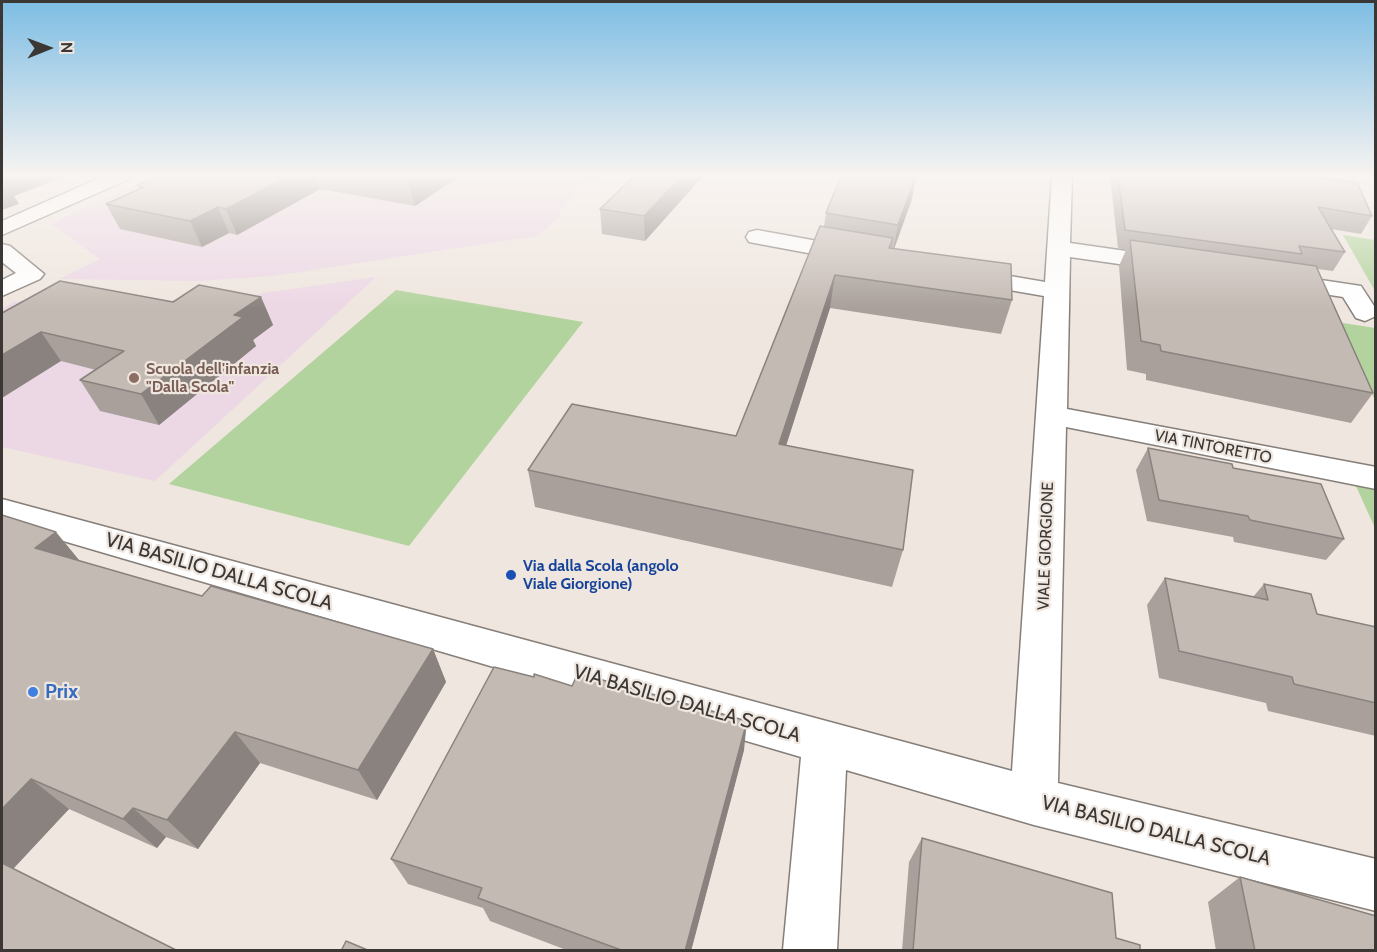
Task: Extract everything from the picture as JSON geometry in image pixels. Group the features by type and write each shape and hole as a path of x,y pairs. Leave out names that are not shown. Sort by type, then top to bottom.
{"street":[{"path":"2,229 21,220"},
{"name":"VIALE GIORGIONE","path":"1034,801 1061,220"},
{"path":"757,237 883,261"},
{"path":"1061,249 1189,267"},
{"path":"2,251 32,274 2,289"},
{"path":"952,273 1058,291"},
{"path":"1259,278 1352,291 1365,313"},
{"name":"VIA TINTORETTO","path":"1051,416 1376,478"},
{"name":"VIA BASILIO DALLA SCOLA","path":"2,511 1034,801 1376,885"},
{"path":"810,951 825,743"}],"shaded area":[{"path":"59,220 555,220 538,236 273,276 199,281 59,279 100,259 51,224"},
{"name":"Scuola dell'infanzia \"Dalla Scola\"","path":"376,277 155,481 2,447 2,309 14,302 36,300 91,303 241,299 263,293"}],"green space":[{"path":"1343,235 1375,240 1375,291"},
{"path":"396,290 583,322 409,546 169,484"},
{"path":"1337,322 1375,328 1375,400"},
{"path":"1355,484 1375,489 1375,528"}],"building":[{"path":"871,220 900,220 898,225"},
{"path":"1124,220 1326,220 1345,252 1299,246 1302,254 1125,230"},
{"path":"820,226 893,238 889,248 1011,264 1012,300 835,275 779,444 913,470 903,550 528,470 572,404 736,436"},
{"path":"1130,240 1316,266 1373,393 1161,351 1160,345 1141,341"},
{"path":"60,281 173,302 199,285 261,297 234,315 243,317 141,394 80,380 124,351 41,332 2,355 2,313"},
{"path":"1148,448 1232,464 1233,468 1321,484 1344,539 1250,520 1248,516 1159,500"},
{"path":"2,515 56,532 35,548 202,596 211,586 433,649 358,770 235,732 167,820 133,808 123,819 31,779 2,809"},
{"path":"1165,578 1268,600 1264,584 1311,594 1317,614 1376,627 1376,703 1294,684 1292,677 1179,651"},
{"path":"494,667 534,677 534,674 572,686 578,673 747,721 685,951 624,951 478,898 482,888 391,859"},
{"path":"922,838 1112,893 1116,938 1140,945 1140,951 913,951"},
{"path":"2,863 178,951 2,951"},
{"path":"1240,877 1376,916 1376,951 1255,951"},
{"path":"346,941 370,951 341,951"}],"place":[{"name":"Scuola dell'infanzia \"Dalla Scola\"","path":"134,378"},
{"name":"Via dalla Scola (angolo Viale Giorgione)","path":"511,575"},
{"name":"Prix","path":"33,692"}]}
